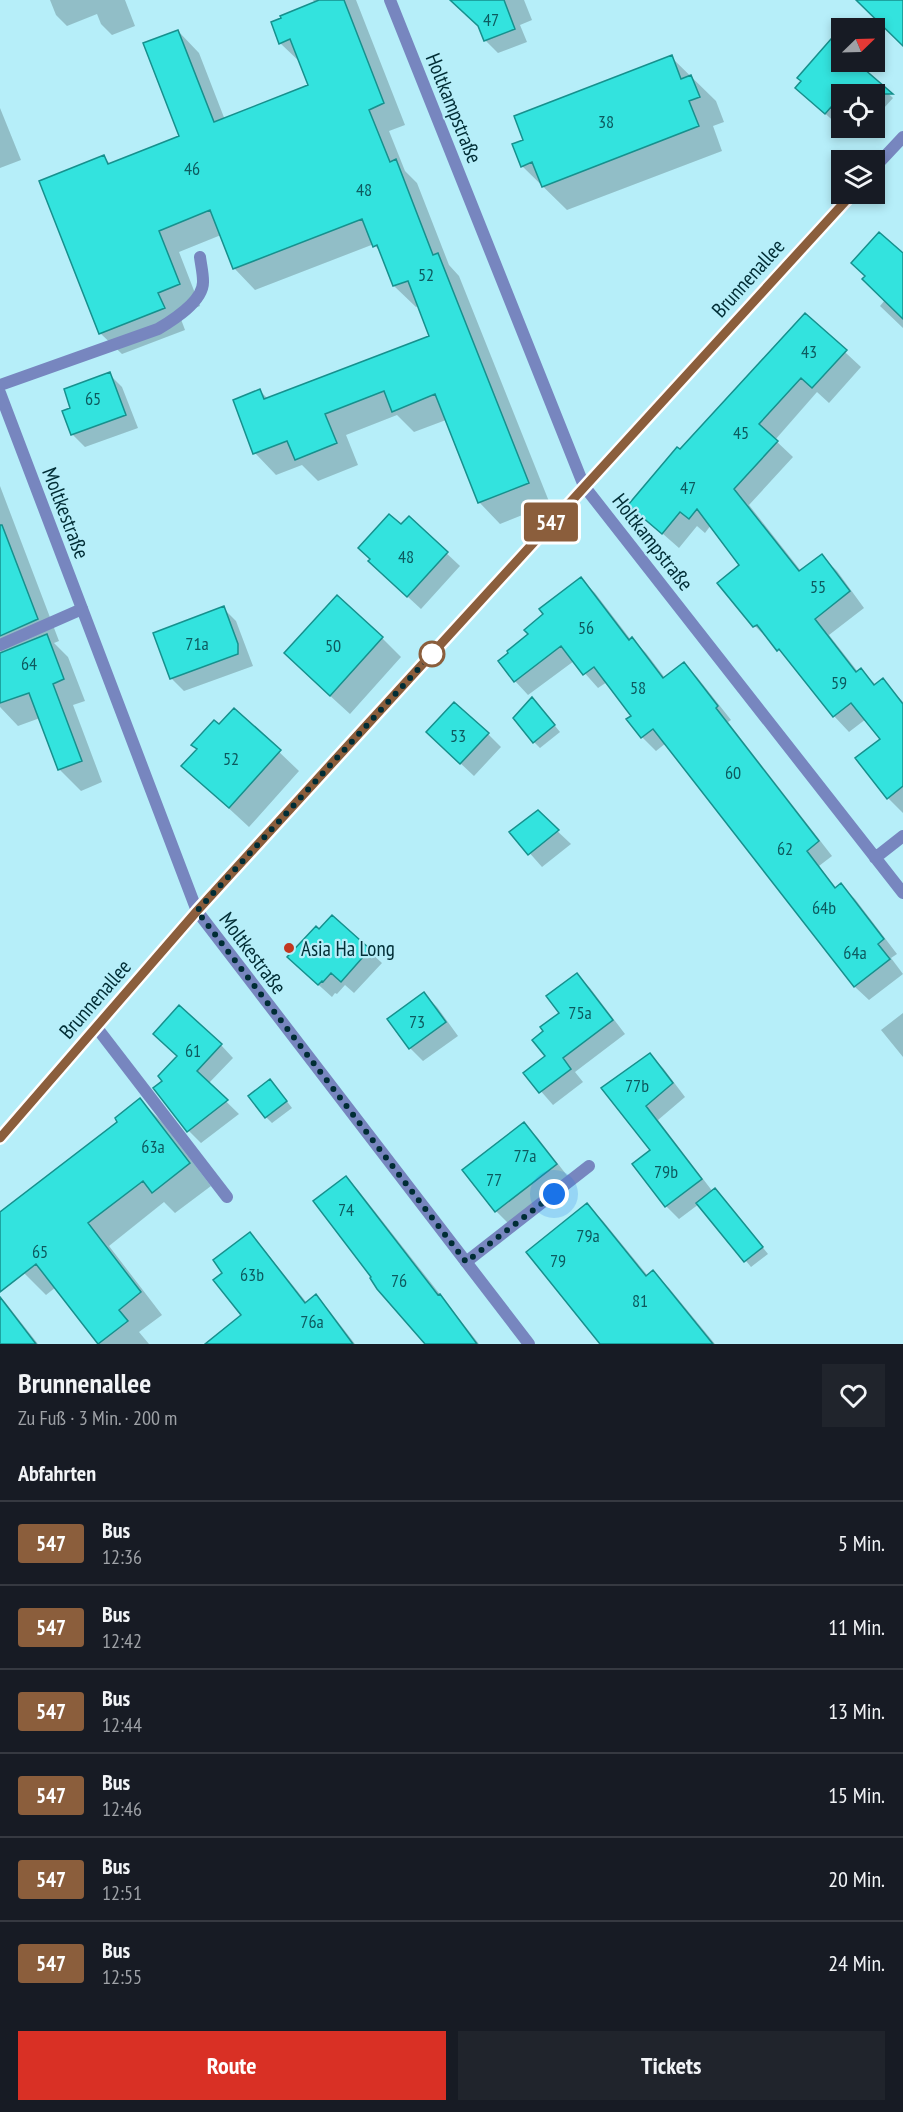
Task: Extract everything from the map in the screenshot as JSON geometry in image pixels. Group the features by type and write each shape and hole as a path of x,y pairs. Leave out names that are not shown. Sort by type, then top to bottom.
{"street":[{"name":"Holtkampstraße","path":"394,2 584,486 903,893"},
{"path":"885,156 903,137"},
{"name":"Brunnenallee","path":"0,1138 197,911 842,204"},
{"path":"0,386 158,329 182,314 204,284 200,257"},
{"name":"Moltkestraße","path":"0,393 197,911 529,1344"},
{"path":"0,645 82,609"},
{"path":"875,858 903,836"},
{"path":"96,1028 227,1197"},
{"path":"466,1262 589,1166"}],"building":[{"path":"319,0 344,0 384,103 369,110 390,162 396,159 433,255 438,253 529,483 478,503 435,394 392,412 384,391 325,414 337,443 295,460 287,441 253,454 233,400 260,389 264,399 429,336 408,281 393,286 377,245 373,247 362,219 233,269 210,210 159,231 180,284 158,293 165,308 99,334 39,181 104,155 108,164 179,136 143,43 178,30 214,122 308,85 290,39 279,44 271,22"},
{"path":"450,0 504,0 515,29 484,41 478,26"},
{"path":"856,0 903,0 903,46 885,28 885,18 874,18"},
{"path":"831,39 831,72 868,72 881,84 831,84 831,107 825,114 795,88 801,81 797,78"},
{"path":"672,55 681,79 691,75 700,97 689,101 699,126 542,187 532,162 521,167 512,144 523,140 514,116"},
{"path":"885,87 893,94 885,94"},
{"path":"879,232 903,253 903,319 862,279 865,276 851,263"},
{"path":"805,313 847,350 812,388 801,378 759,424 778,441 734,489 799,571 822,554 850,591 815,619 856,672 861,668 874,685 883,678 903,704 903,786 887,799 855,758 880,739 851,703 833,717 779,649 777,651 757,625 753,627 717,583 739,565 697,509 689,519 680,512 662,534 628,505 677,447 680,449"},
{"path":"110,372 126,415 71,435 62,411 70,408 64,389"},
{"path":"389,514 401,524 409,516 448,552 407,597 368,561 370,559 358,548"},
{"path":"0,525 2,525 38,619 0,636"},
{"path":"581,577 629,640 632,637 663,678 684,662 718,706 716,708 819,841 807,851 835,888 841,883 884,939 878,944 890,959 854,987 653,729 641,738 626,719 631,716 594,667 583,675 561,646 514,682 498,661 528,634 524,630 543,614 539,609"},
{"path":"337,595 383,637 330,696 284,653"},
{"path":"224,606 238,644 238,654 170,679 153,633"},
{"path":"47,634 64,679 53,684 82,761 58,770 29,693 0,703 0,653"},
{"path":"532,697 555,725 533,743 513,718"},
{"path":"454,702 489,733 460,764 426,732"},
{"path":"234,708 281,750 229,808 181,766 197,749 191,745 214,720 219,724"},
{"path":"538,810 559,830 528,855 509,832"},
{"path":"332,915 370,949 341,982 331,973 318,985 287,957 316,926 319,929"},
{"path":"577,973 613,1020 563,1058 571,1069 539,1093 523,1073 545,1056 532,1040 543,1031 540,1027 559,1013 546,996"},
{"path":"424,992 446,1022 409,1049 387,1019"},
{"path":"179,1005 222,1044 197,1071 228,1100 187,1132 153,1088 162,1081 158,1076 177,1056 153,1034"},
{"path":"650,1053 673,1083 646,1106 702,1179 665,1207 632,1164 650,1150 601,1088"},
{"path":"270,1079 287,1101 265,1118 248,1096"},
{"path":"140,1098 190,1163 152,1193 143,1181 88,1223 141,1292 119,1310 128,1321 98,1344 36,1264 0,1292 0,1212 117,1122 115,1118"},
{"path":"524,1122 557,1164 495,1212 462,1170"},
{"path":"346,1176 477,1344 425,1344 377,1289 371,1277 313,1201"},
{"path":"715,1188 763,1247 744,1262 696,1203"},
{"path":"587,1203 646,1276 653,1270 713,1344 600,1344 526,1252"},
{"path":"250,1232 305,1303 316,1294 353,1344 205,1344 241,1315 213,1280 222,1273 213,1260"},
{"path":"0,1297 36,1344 0,1344"}],"bus line":[{"name":"547","path":"0,1138 197,911 843,204"}],"place":[{"name":"Asia Ha Long","path":"289,948"}],"route":[{"path":"432,654 197,911 466,1262 554,1194"}]}
